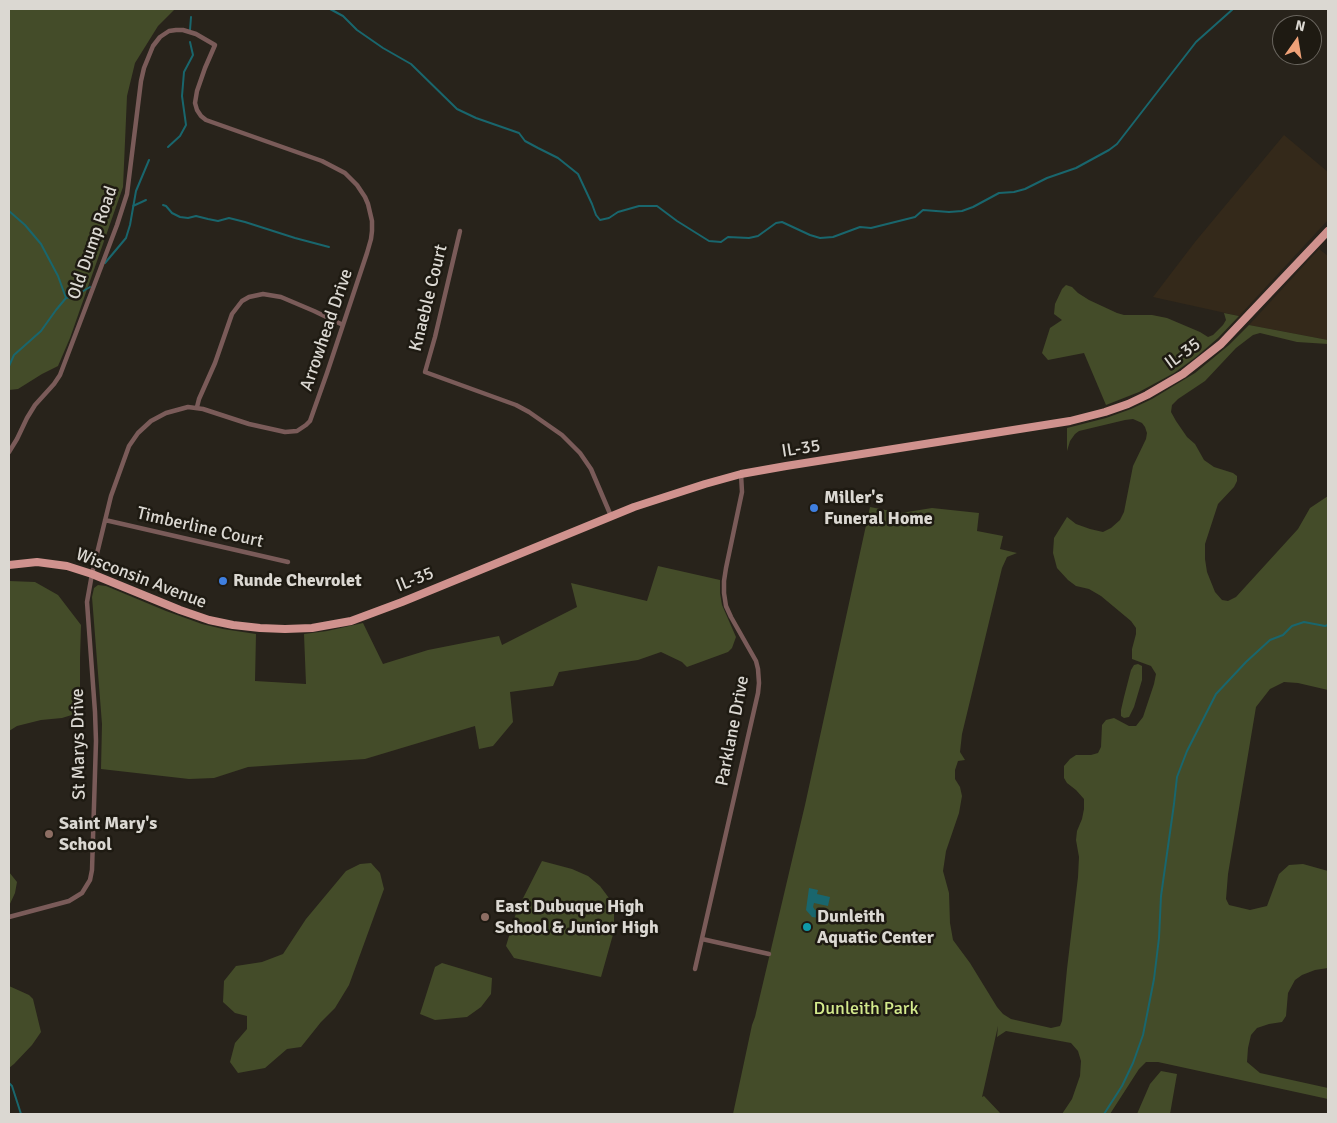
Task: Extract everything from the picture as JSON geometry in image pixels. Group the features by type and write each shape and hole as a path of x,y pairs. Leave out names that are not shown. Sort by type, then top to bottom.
{"main road":[{"name":"IL-35","path":"233,625 285,629 312,628 350,621 402,602 611,516 675,492 741,474 1070,421 1128,404 1183,374 1221,344 1328,230"},
{"name":"Wisconsin Avenue","path":"9,565 29,562 67,566 92,574 194,616 233,625"}],"street":[{"name":"Old Dump Road","path":"9,452 35,405 60,375 117,226 127,194 144,68 153,46 169,31 183,30 196,34"},
{"name":"Arrowhead Drive","path":"92,574 105,520 129,446 144,427 159,416 178,409 197,407 249,424 285,432 302,429 310,421 368,252 372,230 371,212 366,197 358,185 345,173 313,158 206,120 201,116 195,103 196,96 215,45 196,34"},
{"name":"Knaeble Court","path":"460,231 425,372 516,405 562,435 580,453 591,469 611,516"},
{"path":"197,407 216,363 232,314 242,301 249,297 263,294 281,297 343,325"},
{"name":"Parklane Drive","path":"695,969 759,683 756,661 731,617 726,606 724,593 726,568 742,492 741,474"},
{"name":"Timberline Court","path":"105,520 288,562"},
{"name":"St Marys Drive","path":"9,917 69,901 82,893 92,873 96,741 86,602 92,574"},
{"path":"702,939 769,954"}],"shaded area":[{"path":"1284,135 1328,172 1328,220 1239,316 1153,297 1195,242"},
{"path":"1319,249 1328,256 1328,340 1249,325"}],"green space":[{"path":"9,9 175,9 158,26 135,63 127,96 123,187 70,338 58,366 18,389 9,390"},
{"path":"1066,285 1072,287 1089,300 1117,313 1167,318 1208,337 1213,335 1223,325 1226,320 1224,313 1239,316 1218,338 1174,373 1139,392 1106,405 1084,353 1048,360 1042,353 1050,328 1062,320 1054,314 1055,304"},
{"name":"Dunleith Park","path":"1249,325 1328,340 1328,344 1297,342 1260,333 1253,335 1236,348 1205,381 1178,399 1172,405 1171,412 1187,437 1195,444 1204,460 1214,467 1237,476 1234,487 1218,504 1205,544 1207,572 1215,592 1222,600 1228,601 1236,597 1298,529 1310,508 1328,496 1328,690 1298,683 1284,682 1270,689 1256,707 1228,874 1226,899 1229,905 1250,910 1267,906 1279,874 1289,865 1303,864 1328,871 1328,968 1315,970 1295,980 1288,993 1286,1016 1282,1022 1257,1028 1251,1035 1247,1062 1260,1073 1328,1088 1328,1099 1158,1062 1146,1062 1139,1069 1110,1114 1062,1114 1072,1099 1080,1076 1081,1061 1078,1051 1071,1043 1006,1031 997,1037 998,1026 982,1097 984,1096 1001,1114 733,1114 752,1025 805,805 870,507 901,513 932,508 979,513 977,531 1003,536 1000,549 1017,553 1007,557 1002,568 962,734 960,752 965,760 958,761 955,779 960,787 962,796 959,813 946,851 943,871 949,893 950,923 953,940 970,963 997,1007 1011,1019 1051,1028 1060,1026 1078,877 1079,857 1076,840 1084,809 1084,799 1064,778 1064,766 1076,755 1098,753 1101,747 1102,725 1106,720 1114,718 1129,726 1136,726 1143,717 1156,674 1151,666 1132,659 1136,628 1131,621 1101,596 1089,589 1076,586 1068,580 1057,568 1053,553 1054,538 1067,517 1076,524 1103,532 1120,520 1124,512 1133,466 1146,439 1145,427 1142,423 1133,419 1079,431 1070,441 1067,451 1067,428 1106,418 1152,399 1195,373 1229,345"},
{"path":"658,566 720,580 722,605 736,637 732,648 728,652 687,667 682,662 661,652 638,660 559,672 553,686 510,692 513,722 493,746 479,749 475,726 365,759 248,767 214,778 189,779 101,769 102,724 92,597 94,588 98,585 106,586 202,624 256,634 255,681 306,684 304,634 363,623 383,664 428,650 499,636 502,645 577,607 571,583 647,601"},
{"path":"9,581 35,582 58,595 81,625 80,704 75,714 17,726 9,731"},
{"path":"1134,665 1142,666 1142,680 1134,707 1129,717 1124,718 1121,716 1121,710 1131,670"},
{"path":"542,861 572,869 588,876 600,886 609,898 614,914 614,931 601,977 514,958 506,946 517,910"},
{"path":"371,863 380,873 384,889 349,985 335,1008 301,1047 287,1049 265,1068 238,1073 230,1062 235,1043 247,1029 247,1016 235,1013 223,1002 224,981 236,966 262,962 283,954 306,919 346,871 360,864"},
{"path":"9,872 17,882 15,893 9,906"},
{"path":"442,963 492,978 491,994 481,1007 467,1017 435,1020 420,1014 435,967"},
{"path":"9,986 29,995 33,999 41,1032 32,1045 9,1068"},
{"path":"1161,1071 1177,1074 1170,1114 1137,1114 1150,1084"}],"water":[{"path":"809,888 818,890 817,894 830,897 828,906 814,903 813,907 815,910 820,908 827,909 820,918 812,917 806,910"}],"waterway":[{"path":"330,9 343,16 357,30 383,48 411,64 457,109 476,118 519,133 525,141 558,158 578,174 600,220 639,206 657,206 709,241 721,242 728,237 749,238 758,236 776,223 782,222 820,238 833,237 860,227 871,228 915,217 923,210 962,211 999,193 1025,189 1047,178 1076,168 1117,144 1196,42 1233,9"},
{"path":"190,30 191,17"},
{"path":"168,147 180,136 186,125 182,96 184,72 193,55 190,42"},
{"path":"105,263 126,238 136,191 149,160"},
{"path":"133,206 146,200"},
{"path":"163,205 180,217 196,216 218,221 229,218 329,247"},
{"path":"9,211 25,225 41,244 58,276 66,298"},
{"path":"9,366 14,355 41,331 66,298 73,297 90,287"},
{"path":"1104,1114 1122,1086 1143,1035 1154,979 1159,938 1161,896 1177,777 1187,751 1216,694 1270,640 1283,635 1292,626 1304,622 1328,625"},
{"path":"9,1083 12,1086 21,1114"}],"place":[{"name":"Miller's Funeral Home","path":"814,508"},
{"name":"Runde Chevrolet","path":"223,581"},
{"name":"Saint Mary's School","path":"49,834"},
{"name":"East Dubuque High School & Junior High","path":"485,917"},
{"name":"Dunleith Aquatic Center","path":"807,927"}]}
